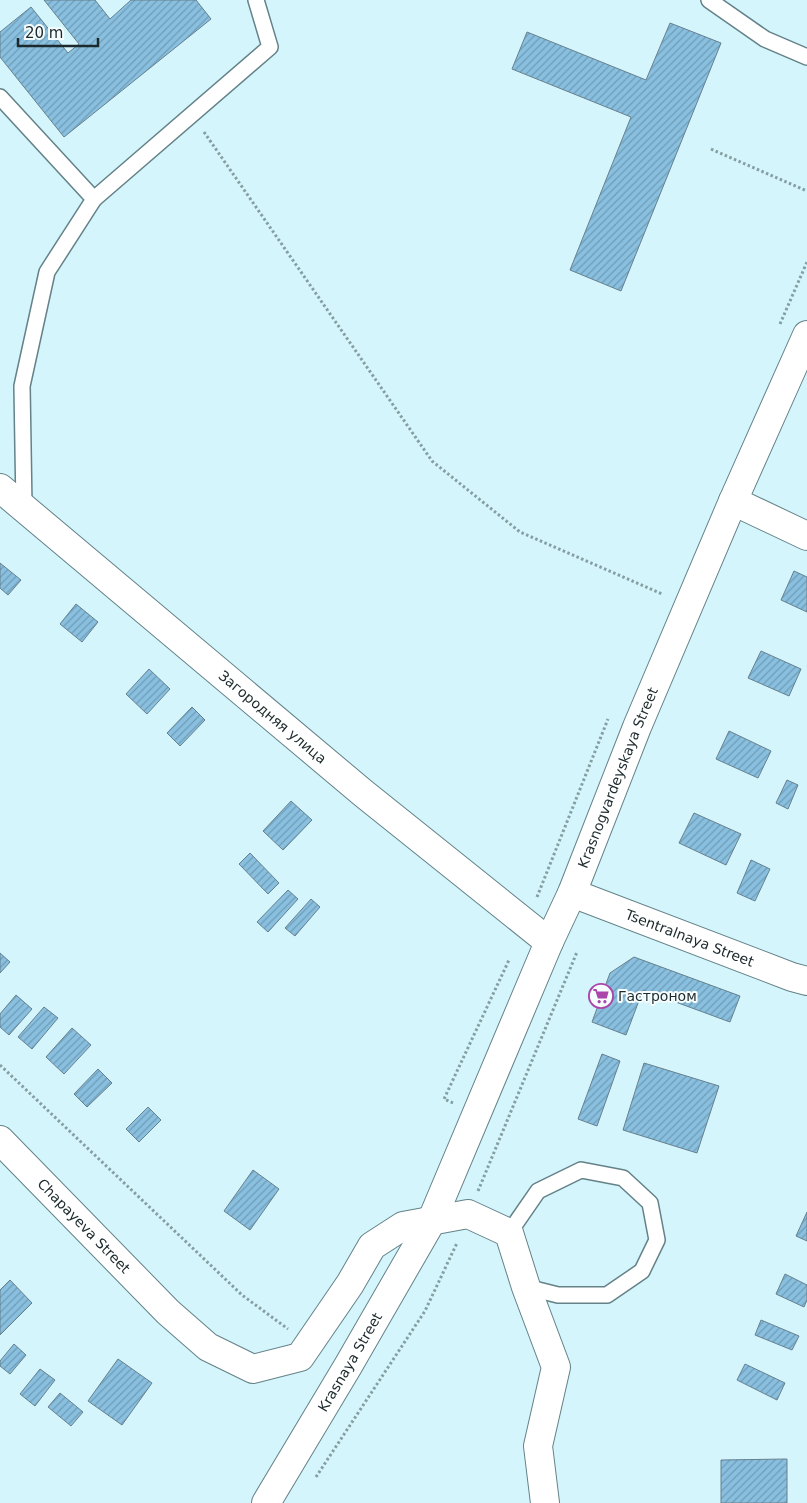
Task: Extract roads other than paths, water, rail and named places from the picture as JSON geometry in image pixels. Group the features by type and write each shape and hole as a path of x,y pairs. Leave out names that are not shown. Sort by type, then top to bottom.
{"street":[{"name":"Krasnogvardeyskaya Street","path":"431,1222 549,942 572,894 637,727 733,501 807,335"},
{"name":"Загородняя улица","path":"0,488 363,793 549,942"},
{"path":"733,501 807,536"},
{"name":"Tsentralnaya Street","path":"572,894 792,978 807,981"},
{"name":"Chapayeva Street","path":"0,1140 168,1312 208,1347 253,1369 300,1357 350,1284 372,1246 403,1226 468,1214 509,1232"},
{"name":"Krasnaya Street","path":"266,1503 431,1222"},
{"path":"509,1232 526,1287 556,1367 538,1446 546,1503"}],"lane":[{"path":"24,508 22,386 47,272 94,199 270,47 256,0"},
{"path":"709,0 765,39 807,57"},
{"path":"0,97 94,199"},
{"path":"509,1232 538,1191 581,1170 624,1178 650,1203 657,1240 642,1271 607,1295 558,1295 526,1287"}],"place":[{"name":"Гастроном","path":"601,996"}]}
